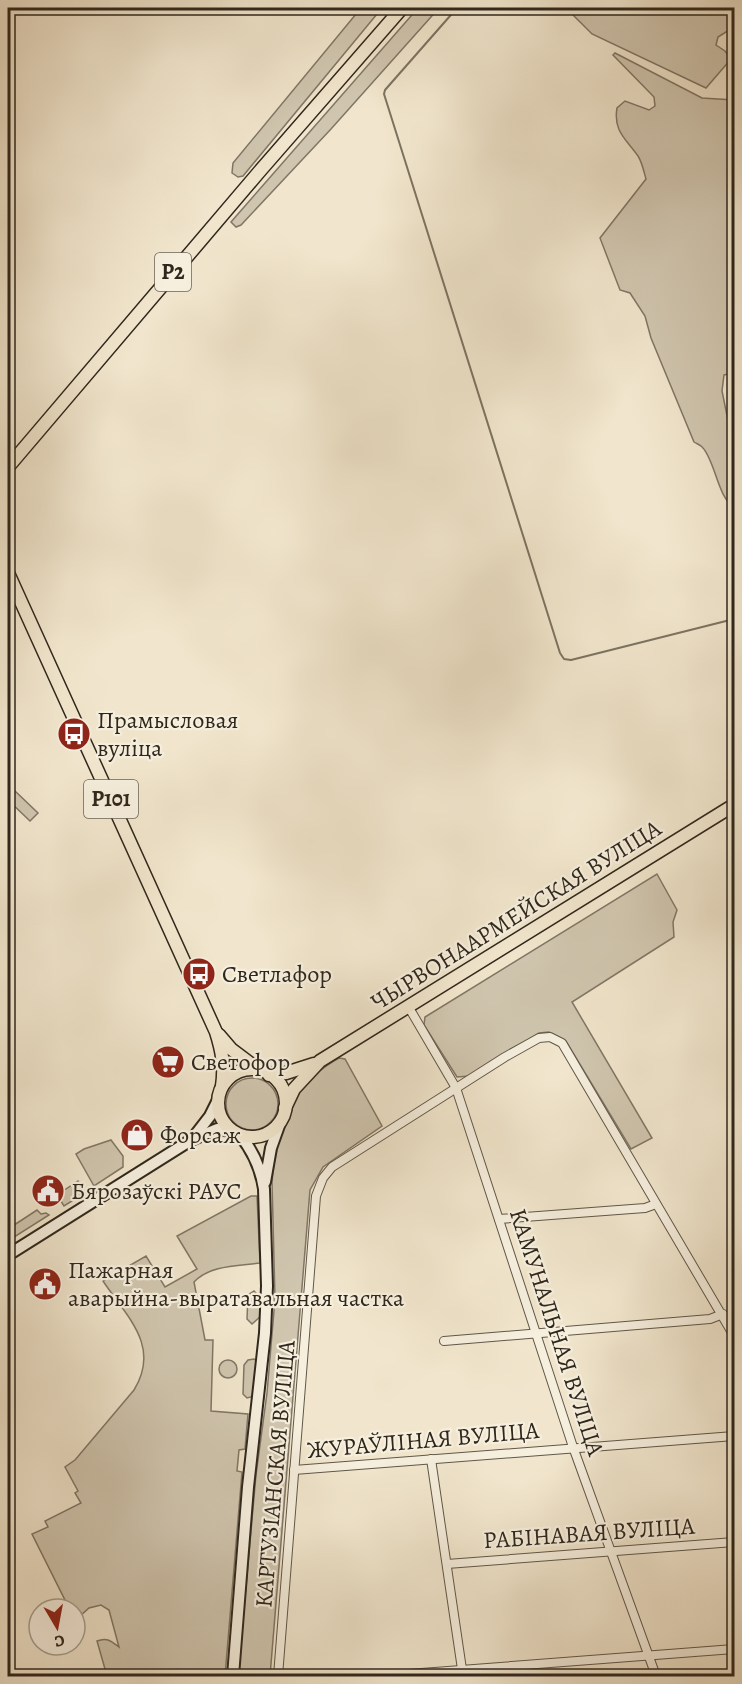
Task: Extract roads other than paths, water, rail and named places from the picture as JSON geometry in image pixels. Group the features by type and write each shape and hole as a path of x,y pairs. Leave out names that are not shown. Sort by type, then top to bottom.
{"main road":[{"name":"Р2","path":"8,468 259,172 402,8"},
{"name":"Р101","path":"8,573 216,1032 224,1073 218,1100"},
{"name":"ЧЫРВОНААРМЕЙСКАЯ ВУЛІЦА","path":"264,1072 286,1073 321,1061 735,805"},
{"name":"Р101","path":"216,1032 231,1049 279,1083 284,1095 283,1114"},
{"name":"ЧЫРВОНААРМЕЙСКАЯ ВУЛІЦА","path":"283,1114 294,1089 321,1061"},
{"path":"222,1086 238,1072 248,1070 264,1072"},
{"path":"218,1100 221,1117 236,1133 252,1137 263,1135 274,1129 283,1114"}],"street":[{"name":"КАМУНАЛЬНАЯ ВУЛІЦА","path":"408,1006 456,1089 573,1447 656,1677"},
{"name":"КАРТУЗІАНСКАЯ ВУЛІЦА","path":"278,1677 316,1196 323,1178 332,1167 539,1038 550,1037 562,1043 735,1336"},
{"path":"191,1140 210,1116 218,1100"},
{"path":"233,1677 248,1487 265,1333 267,1286 264,1189 271,1148 283,1114"},
{"path":"8,1255 191,1140 217,1129 236,1133 257,1162 264,1189"},
{"path":"499,1219 645,1208 656,1204"},
{"path":"444,1341 710,1319 723,1314"},
{"name":"ЖУРАЎЛІНАЯ ВУЛІЦА","path":"294,1470 735,1436"},
{"path":"431,1459 462,1673"},
{"name":"РАБІНАВАЯ ВУЛІЦА","path":"447,1564 735,1542"},
{"path":"382,1677 462,1673 735,1649"}],"waterway":[{"path":"457,8 385,90 384,94 560,653 564,659 571,660 734,619"}],"place":[{"name":"Прамысловая вуліца","path":"74,734"},
{"name":"Светлафор","path":"199,974"},
{"name":"Светофор","path":"168,1062"},
{"name":"Форсаж","path":"137,1135"},
{"name":"Бярозаўскі РАУС","path":"48,1191"},
{"name":"Пажарная аварыйна-выратавальная частка","path":"45,1284"}]}
